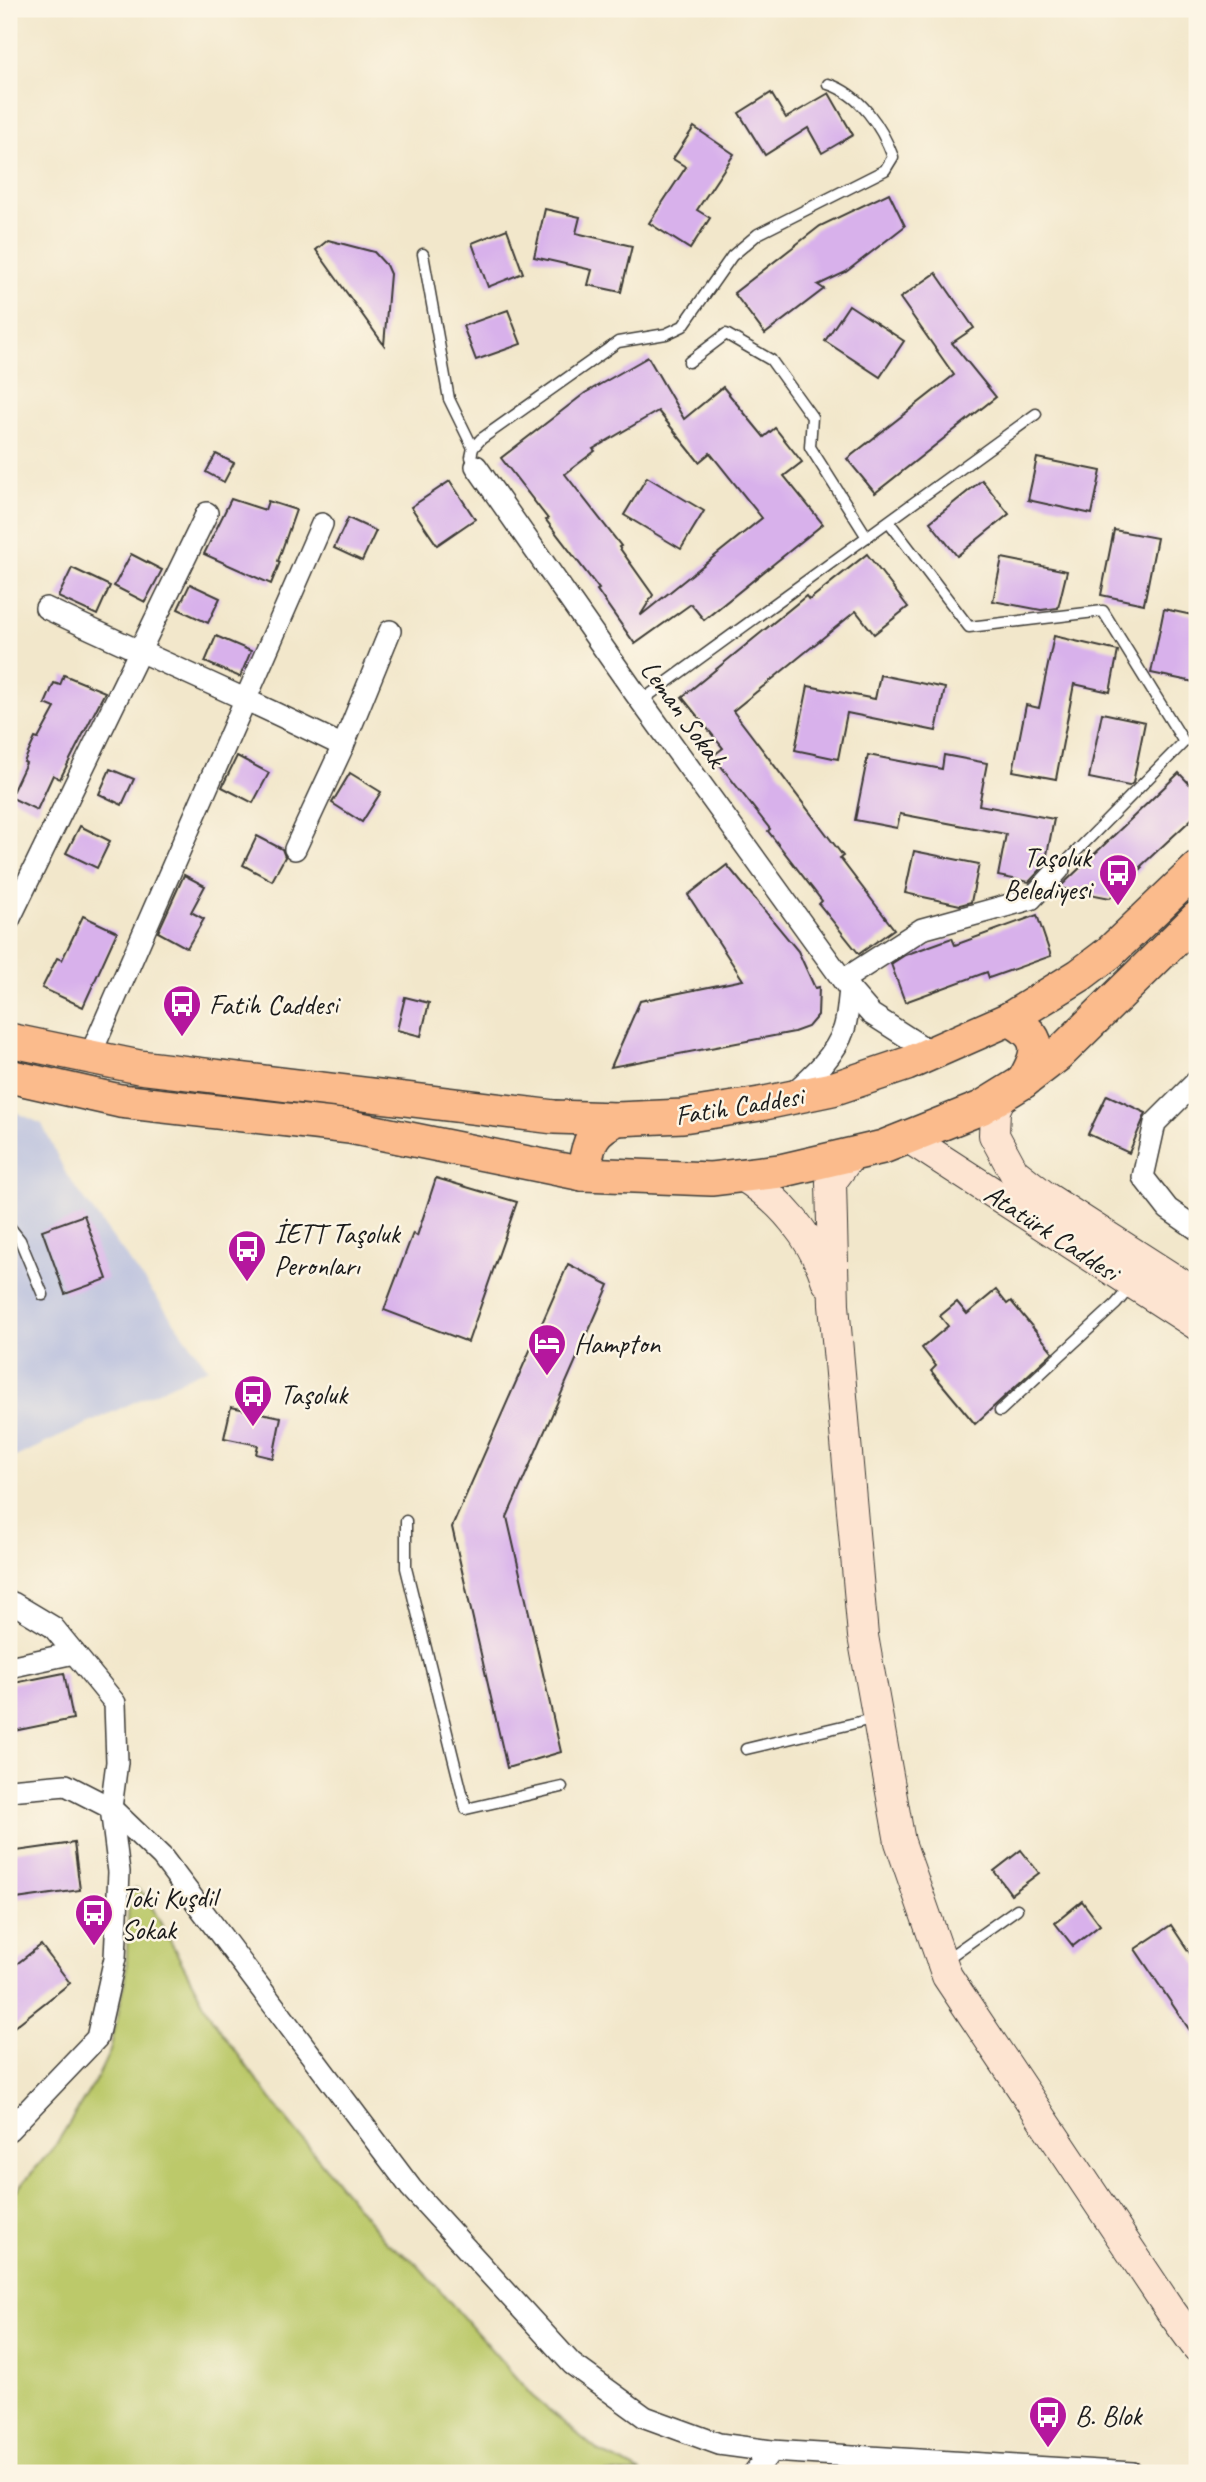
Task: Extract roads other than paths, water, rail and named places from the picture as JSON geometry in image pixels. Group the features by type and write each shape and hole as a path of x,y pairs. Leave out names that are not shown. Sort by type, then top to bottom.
{"main road":[{"name":"Fatih Caddesi","path":"9,1040 152,1069 541,1115 617,1119 683,1116 832,1089 932,1053 1009,1019 1080,975 1109,953 1197,869"},
{"path":"9,1076 120,1101 351,1127 583,1174 711,1179 780,1171 883,1147 981,1108 1058,1055 1197,918"},
{"path":"1009,1019 1030,1033 1035,1045 1035,1060 1012,1088"},
{"path":"583,1174 589,1144 600,1127 617,1119"}],"street":[{"name":"Leman Sokak","path":"474,457 641,701 847,985 871,1014 932,1053"},
{"path":"9,920 207,513"},
{"path":"89,1058 323,524"},
{"path":"47,608 247,699 342,746"},
{"path":"295,849 390,631"},
{"path":"786,1099 821,1067 835,1047 844,1029 847,985 922,929 1031,899 1059,869"},
{"path":"1197,1082 1155,1122 1143,1177 1168,1209 1197,1229"},
{"name":"Atatürk Caddesi","path":"1012,1088 995,1110 994,1135 1014,1172 1046,1197 1197,1294"},
{"name":"Atatürk Caddesi","path":"907,1138 1197,1325"},
{"path":"851,1155 831,1182 834,1305 863,1636 900,1842 947,1976 1197,2347"},
{"path":"741,1175 774,1198 811,1245 824,1272 834,1305"},
{"path":"9,2130 97,2038 115,1958 119,1872 111,1808 117,1762 115,1703 53,1627 13,1603"},
{"path":"9,1667 74,1653"},
{"path":"9,1790 66,1785 111,1808 162,1857 411,2188 572,2364 645,2417 719,2444 771,2451 973,2469 1133,2473"},
{"path":"754,2473 771,2451"}],"lane":[{"path":"474,457 481,439 618,342 666,334 682,326 732,256 758,234 886,170 893,157 876,122 838,87 828,84"},
{"path":"423,254 449,399 474,457"},
{"path":"689,362 726,334 771,360 812,417 810,447 867,537"},
{"path":"641,701 1037,414"},
{"path":"889,522 969,627 1102,611 1184,742 1059,869"},
{"path":"9,1226 20,1240 43,1295"},
{"path":"1000,1411 1116,1304 1133,1284"},
{"path":"406,1521 406,1568 466,1809 562,1787"},
{"path":"746,1749 878,1717"},
{"path":"942,1962 1017,1909"}],"place":[{"name":"Taşoluk Belediyesi","path":"1118,907"},
{"name":"Fatih Caddesi","path":"182,1038"},
{"name":"İETT Taşoluk Peronları","path":"247,1283"},
{"name":"Hampton","path":"547,1377"},
{"name":"Taşoluk","path":"253,1428"},
{"name":"Toki Kuşdil Sokak","path":"94,1947"},
{"name":"B. Blok","path":"1048,2449"}]}
